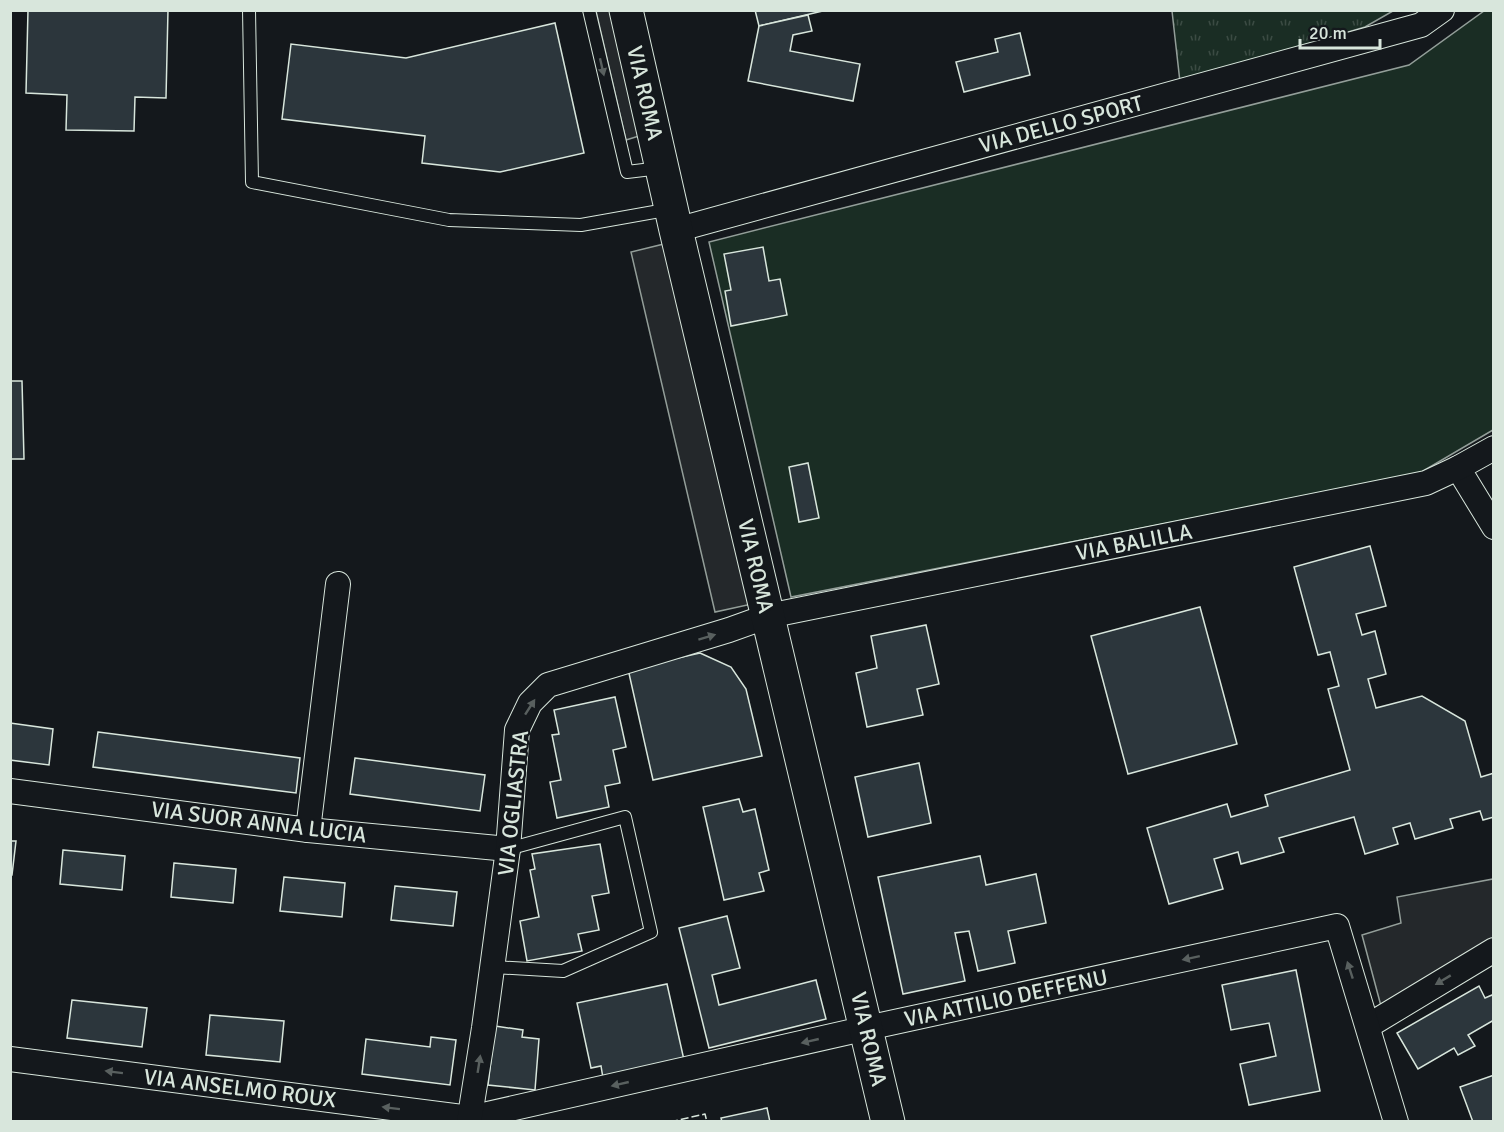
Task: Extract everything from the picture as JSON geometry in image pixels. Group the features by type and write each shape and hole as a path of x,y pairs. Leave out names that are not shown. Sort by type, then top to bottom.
{"main road":[{"name":"VIA ROMA","path":"626,10 673,219 888,1122"}],"street":[{"name":"VIA DELLO SPORT","path":"673,219 1410,28 1421,25 1442,10"},
{"name":"VIA BALILLA","path":"768,616 1426,483 1494,448"},
{"path":"1458,468 1494,527"},
{"path":"308,830 338,584"},
{"name":"VIA OGLIASTRA","path":"470,1120 508,849 517,730 530,703 548,685 768,616"},
{"name":"VIA SUOR ANNA LUCIA","path":"10,791 308,830 508,849"},
{"name":"VIA ATTILIO DEFFENU","path":"470,1120 867,1028 1337,926 1368,1026"},
{"path":"1396,1122 1368,1026 1494,950"},
{"name":"VIA ANSELMO ROUX","path":"10,1059 470,1120"}],"lane":[{"path":"249,10 252,182 449,220 581,225 673,219"},
{"path":"589,10 627,172 662,167"},
{"path":"493,967 563,971 651,932 625,817 508,849"}],"green space":[{"path":"1172,11 1393,11 1365,27 1180,82"},
{"path":"1484,11 1493,11 1493,430 1418,474 791,597 709,242 1409,65"}],"shaded area":[{"path":"596,11 610,11 639,136 626,140"},
{"path":"668,243 752,604 715,612 631,252"},
{"path":"1493,879 1493,938 1381,1006 1362,935 1401,923 1397,897"}],"building":[{"path":"28,10 168,10 166,98 135,97 134,131 66,130 67,95 26,93"},
{"path":"755,10 827,10 759,26"},
{"path":"808,15 812,31 793,35 790,51 860,64 853,101 748,81 759,26"},
{"path":"555,23 584,153 500,172 422,163 425,136 282,119 291,44 406,58"},
{"path":"1020,33 1030,75 964,92 956,62 998,52 995,39"},
{"path":"763,247 769,281 780,279 787,315 731,326 725,291 731,290 724,254"},
{"path":"10,381 22,381 24,459 10,459"},
{"path":"808,463 819,518 799,522 789,467"},
{"path":"1370,546 1386,606 1356,614 1362,635 1375,631 1386,674 1368,679 1376,708 1422,696 1465,721 1481,777 1494,773 1494,817 1483,820 1480,811 1450,819 1453,828 1415,839 1410,823 1393,828 1398,844 1365,854 1354,817 1279,838 1284,852 1241,864 1238,852 1214,859 1223,889 1169,904 1147,828 1227,804 1231,817 1268,806 1265,795 1350,770 1328,689 1339,686 1330,652 1318,655 1294,567"},
{"path":"1200,607 1237,744 1128,774 1091,636"},
{"path":"926,625 939,684 917,689 923,715 867,727 856,673 877,668 871,636"},
{"path":"700,653 731,667 746,689 762,756 653,780 628,669"},
{"path":"615,697 626,747 613,750 620,783 605,786 609,807 557,818 550,782 561,780 552,735 559,734 554,710"},
{"path":"10,723 53,729 49,765 10,760"},
{"path":"98,732 300,758 296,793 93,767"},
{"path":"355,758 485,775 480,811 350,794"},
{"path":"919,763 931,823 868,837 855,777"},
{"path":"739,799 743,812 755,809 769,870 759,873 764,891 724,900 703,807"},
{"path":"10,841 16,841 12,875 10,875"},
{"path":"600,844 609,893 592,896 599,930 578,934 582,951 527,961 520,921 539,917 530,870 535,869 532,854"},
{"path":"63,850 125,856 122,890 60,884"},
{"path":"980,856 986,885 1036,874 1046,923 1008,931 1015,963 978,971 969,931 955,933 965,981 903,994 878,877"},
{"path":"174,863 236,869 233,903 171,897"},
{"path":"284,877 345,883 342,917 280,911"},
{"path":"395,886 457,892 453,926 391,920"},
{"path":"727,916 740,968 712,975 719,1005 816,980 826,1019 709,1048 679,928"},
{"path":"1296,970 1320,1091 1249,1105 1240,1064 1276,1056 1269,1023 1231,1030 1222,985"},
{"path":"667,984 684,1060 603,1078 601,1066 591,1068 577,1003"},
{"path":"1479,986 1485,998 1492,995 1494,998 1494,1020 1468,1035 1475,1046 1458,1055 1454,1048 1418,1069 1397,1033"},
{"path":"72,1000 147,1008 142,1047 67,1038"},
{"path":"210,1015 284,1021 280,1062 206,1055"},
{"path":"495,1026 523,1030 522,1037 539,1039 535,1090 488,1085"},
{"path":"431,1037 456,1040 450,1085 362,1074 366,1039 430,1047"},
{"path":"1494,1075 1494,1122 1473,1122 1460,1087"},
{"path":"767,1108 770,1122 722,1122 721,1118"}],"fence":[{"path":"670,1122 705,1114 707,1122"}]}
